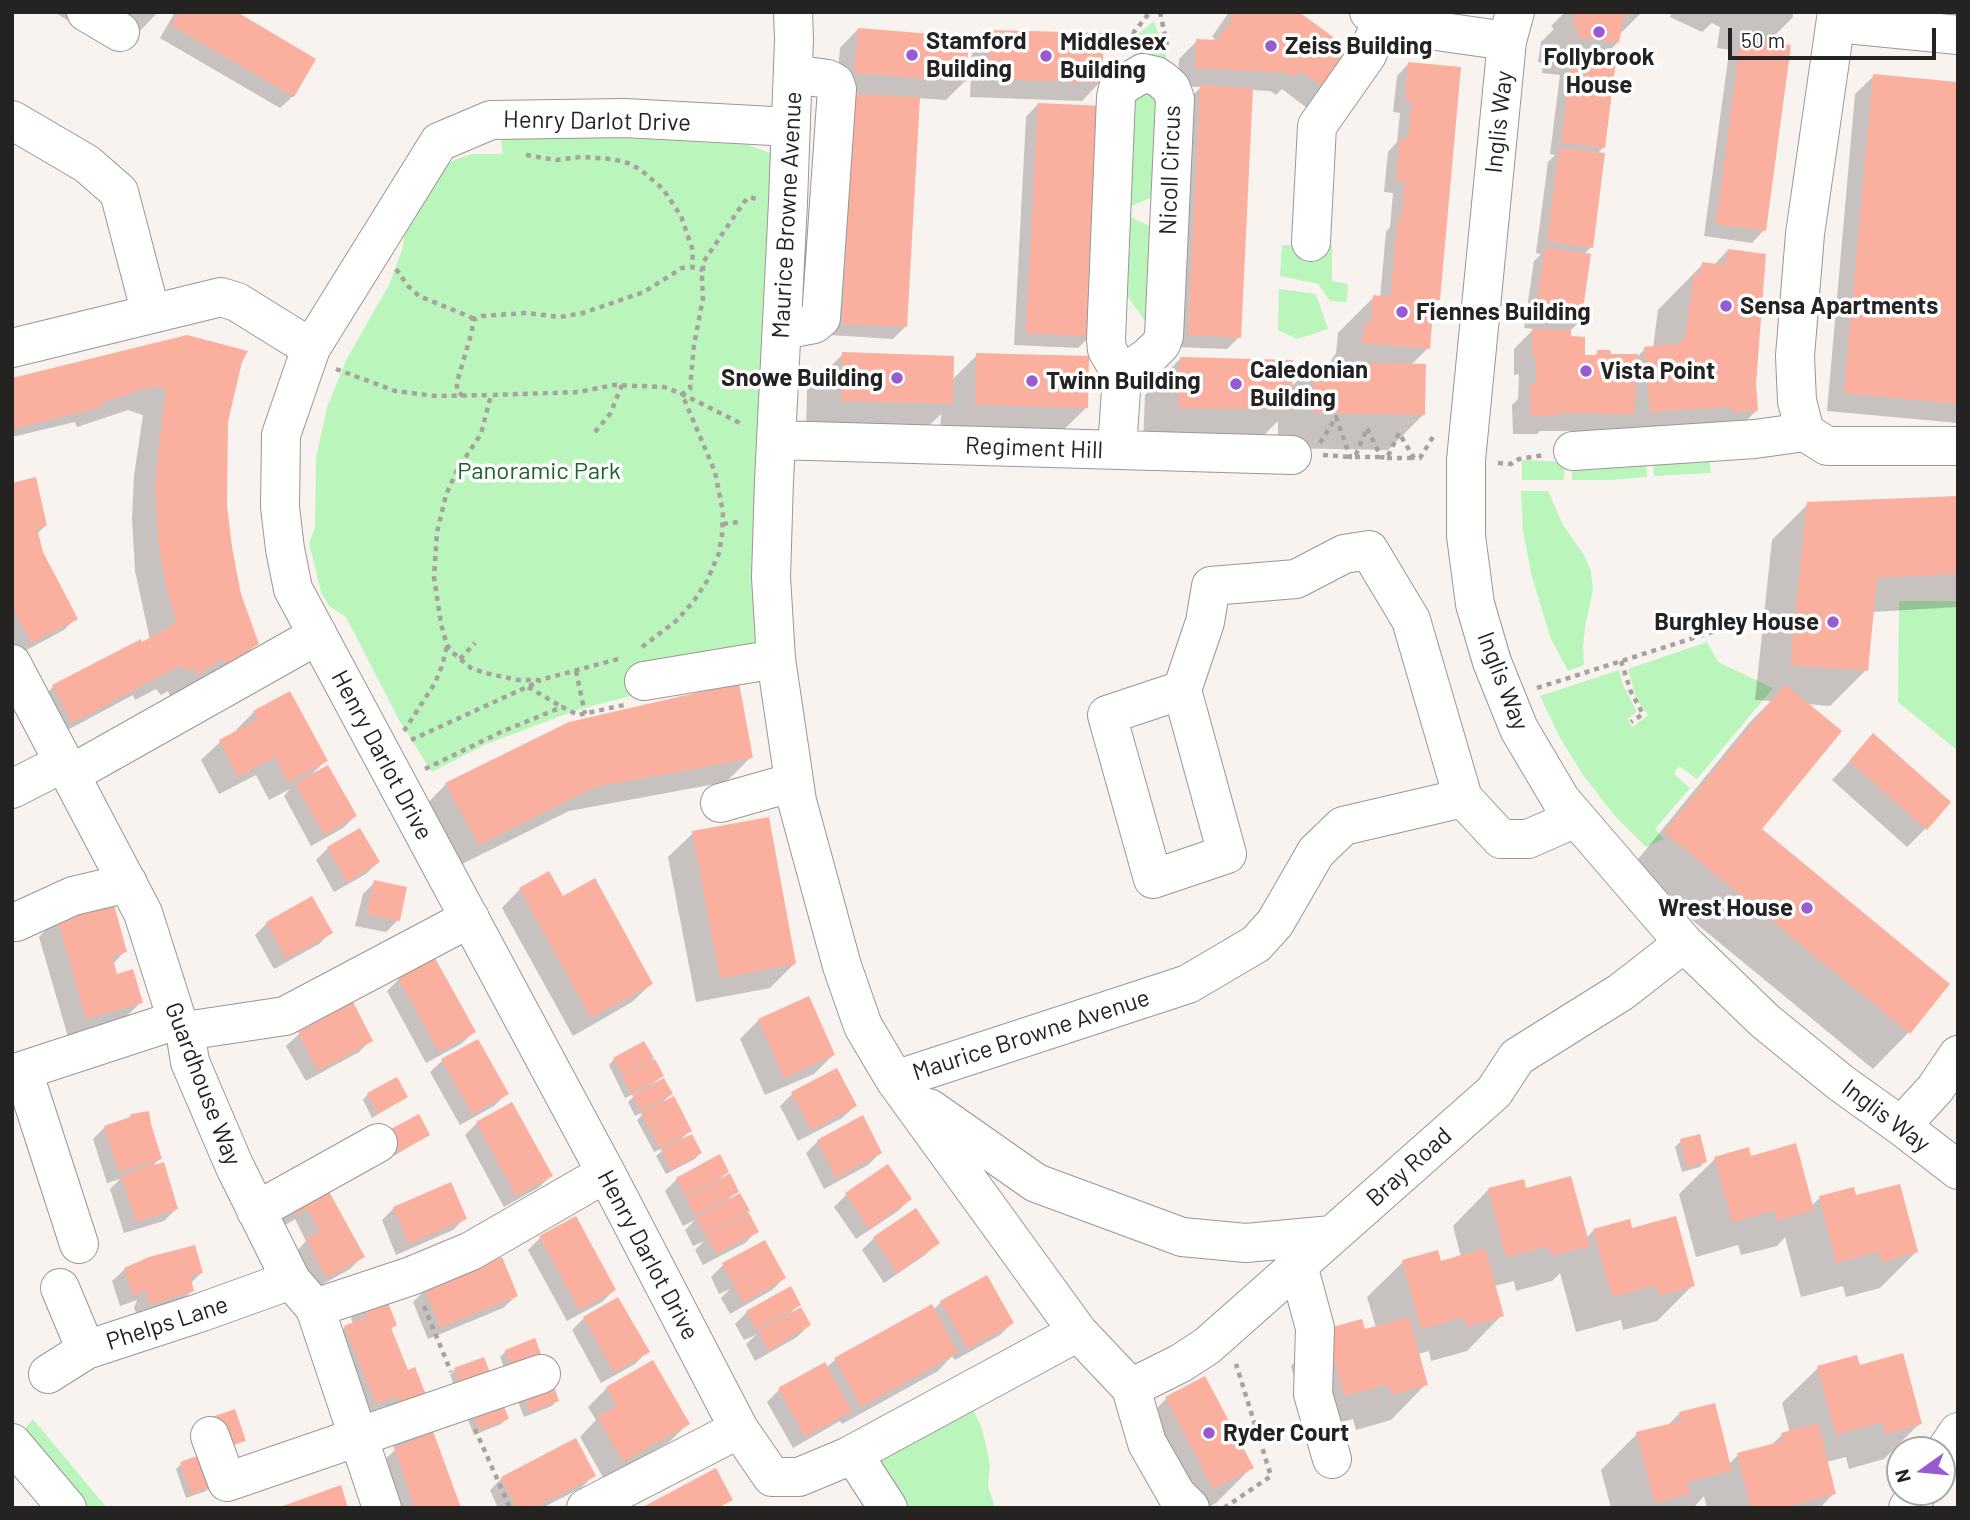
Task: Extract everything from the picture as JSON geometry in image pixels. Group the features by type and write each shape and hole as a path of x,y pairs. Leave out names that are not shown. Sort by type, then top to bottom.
{"street":[{"path":"86,12 120,32"},
{"name":"Maurice Browne Avenue","path":"793,12 793,74 782,330 761,438 776,659 794,782 842,966 863,1026 895,1080 1188,984 1256,944 1275,923 1316,852 1343,826 1463,797"},
{"path":"1311,242 1317,126 1367,55 1376,16 1415,28 1511,27"},
{"path":"1805,432 1797,401 1795,356 1805,234 1836,18 1958,35"},
{"name":"Inglis Way","path":"1511,27 1466,460 1466,536 1475,604 1492,662 1519,729 1561,800 1684,943 1765,1021 1841,1083 1958,1170"},
{"name":"Nicoll Circus","path":"1143,73 1162,80 1171,88 1175,99 1164,335 1161,344 1149,356 1122,375 1107,350 1106,339 1116,97 1118,88 1143,73"},
{"path":"782,330 814,324 821,318 837,89 835,83 828,79 793,74"},
{"name":"Henry Darlot Drive","path":"791,127 625,118 491,120 439,142 281,435 280,507 293,589 392,764 739,1429 772,1477 799,1477 853,1454 1078,1332"},
{"path":"12,121 87,164 119,192 151,314"},
{"path":"12,348 220,297 237,302 321,357"},
{"path":"1117,450 1122,375"},
{"path":"1573,451 1755,439 1805,432 1827,446 1958,446"},
{"name":"Regiment Hill","path":"761,438 1309,455"},
{"path":"1182,690 1107,715 1153,878 1227,854 1182,690 1205,622 1212,586 1296,579 1344,554 1369,550 1412,620 1463,797 1501,839 1528,839 1576,818"},
{"path":"12,789 67,769 318,635"},
{"path":"636,662 776,659"},
{"name":"Guardhouse Way","path":"12,664 143,913 181,1025 190,1062 234,1165 303,1294 358,1436 382,1508"},
{"path":"720,803 794,782"},
{"path":"16,922 73,896 128,883"},
{"path":"79,1244 18,1073 181,1025 285,1016 470,918"},
{"name":"Bray Road","path":"1131,1388 1181,1363 1207,1346 1493,1092 1517,1057 1621,992 1684,943"},
{"path":"1901,1126 1935,1089 1958,1055"},
{"path":"895,1080 938,1116 1036,1183 1182,1237 1246,1243 1332,1235"},
{"path":"895,1080 1078,1332 1131,1388 1147,1443 1176,1494 1190,1508"},
{"path":"256,1210 378,1143"},
{"name":"Phelps Lane","path":"48,1374 86,1350 202,1312 411,1276 471,1251 606,1173"},
{"path":"1298,1265 1315,1328 1313,1394 1332,1459"},
{"path":"60,1288 86,1350"},
{"path":"210,1436 227,1482 541,1374"},
{"path":"586,1508 739,1429"},
{"path":"12,1443 26,1481 67,1508"},
{"path":"853,1454 888,1508"}],"path":[{"path":"520,153 556,160 581,156 612,159 641,170 663,189 681,216 692,251 692,267"},
{"path":"682,394 690,389 692,382 694,345 704,298 702,279 707,255 744,202"},
{"path":"393,263 408,286 419,296 476,319"},
{"path":"463,396 457,391 457,382 473,320 491,315 526,313 559,317 583,313 625,300 672,277 682,268 704,270"},
{"path":"321,357 395,391 463,396 579,392 622,385 664,387 746,426 761,438"},
{"path":"595,432 610,414 622,385"},
{"path":"447,645 471,668 518,680 540,680 576,671 636,662 676,621 708,581 719,552 723,512 715,472 682,394"},
{"path":"392,764 442,666 447,645 438,610 434,577 437,532 451,482 481,434 491,395"},
{"path":"1309,455 1313,455 1336,416 1353,457"},
{"path":"1353,457 1367,428 1384,457"},
{"path":"1417,458 1437,432"},
{"path":"1384,457 1399,433 1417,458"},
{"path":"1497,463 1511,464 1519,459 1573,451"},
{"path":"1309,455 1432,459"},
{"path":"739,534 740,509"},
{"path":"722,524 739,522"},
{"path":"1548,684 1737,624"},
{"path":"460,659 475,643"},
{"path":"1621,661 1631,692 1643,714 1631,722"},
{"path":"576,671 586,714"},
{"path":"392,764 540,680"},
{"path":"528,687 578,715 605,709"},
{"path":"392,764 501,732 562,707"},
{"path":"1224,1508 1271,1476 1225,1330"}],"green space":[{"path":"1154,21 1167,58 1133,56 1138,34"},
{"path":"1157,88 1154,196 1130,207 1127,98"},
{"name":"Panoramic Park","path":"511,131 748,145 778,156 756,643 642,693 577,710 484,745 432,772 399,720 346,617 329,606 321,592 309,543 315,528 316,458 327,407 347,358 389,285 402,250 405,230 442,168 454,160 472,154 503,154 501,139"},
{"path":"1129,216 1153,228 1147,324 1125,293"},
{"path":"1282,245 1332,245 1332,281 1348,284 1347,302 1330,301 1318,284 1280,276"},
{"path":"1279,289 1316,294 1328,329 1297,339 1278,330"},
{"path":"1709,458 1711,473 1654,476 1653,461"},
{"path":"1522,460 1565,462 1564,480 1522,480"},
{"path":"1572,462 1646,462 1647,477 1572,480"},
{"path":"1521,491 1548,491 1563,525 1584,555 1591,571 1593,590 1585,627 1584,665 1568,671 1550,637 1531,573 1523,531"},
{"path":"1899,601 1958,601 1958,751 1898,702"},
{"path":"1707,642 1718,662 1773,688 1697,779 1679,766 1674,774 1690,788 1655,829 1664,839 1646,847 1615,816 1583,775 1560,738 1540,696 1619,670 1623,685 1637,712 1627,719 1633,727 1648,715 1637,700 1628,669"},
{"path":"972,1407 986,1445 990,1465 988,1486 995,1508 900,1508 876,1460"},
{"path":"33,1419 107,1508 78,1508 18,1437"}],"building":[{"path":"179,12 237,12 316,59 294,97 171,25"},
{"name":"Zeiss Building","path":"1232,12 1299,12 1355,53 1327,90 1300,71 1295,77 1289,73 1195,68 1196,39 1217,40 1232,20 1229,17"},
{"name":"Follybrook House","path":"1575,12 1630,12 1623,19 1619,43 1577,37 1578,27 1573,27"},
{"name":"Stamford Building","path":"858,28 969,37 966,82 854,73"},
{"name":"Middlesex Building","path":"990,30 1104,33 1102,83 988,79"},
{"path":"1741,38 1791,45 1766,231 1716,224"},
{"path":"1573,47 1617,53 1605,148 1561,142"},
{"path":"1408,62 1461,67 1440,300 1434,300 1430,349 1362,343 1364,323 1371,323 1373,295 1390,297 1398,218 1401,218 1405,182 1396,181 1400,138 1408,138 1412,101 1405,101"},
{"path":"1873,74 1958,82 1958,404 1844,393"},
{"path":"1200,85 1253,88 1241,338 1188,335"},
{"path":"855,94 920,97 907,327 842,324"},
{"path":"1038,103 1104,106 1092,337 1026,333"},
{"path":"1559,148 1605,153 1593,248 1547,241"},
{"path":"1545,247 1591,254 1581,323 1535,316"},
{"name":"Sensa Apartments","path":"1728,249 1766,254 1756,384 1758,411 1732,412 1731,407 1650,412 1644,347 1678,344 1685,339 1694,273 1700,274 1702,262 1725,265"},
{"name":"Vista Point","path":"1532,329 1571,330 1571,336 1585,337 1585,355 1597,355 1597,350 1610,350 1611,354 1638,354 1634,414 1557,413 1557,416 1531,416 1530,385 1536,384"},
{"path":"187,335 248,351 242,362 228,422 227,505 241,594 259,644 226,664 223,659 196,675 193,667 186,672 181,665 72,723 52,685 176,623 159,545 155,493 166,390 154,386 101,403 102,407 12,429 12,378"},
{"name":"Snowe Building","path":"842,352 954,356 953,404 841,401"},
{"name":"Twinn Building","path":"976,353 1089,356 1088,408 975,405"},
{"name":"Caledonian Building","path":"1180,357 1293,360 1292,410 1178,408"},
{"path":"1314,362 1426,364 1425,415 1313,413"},
{"path":"36,477 47,526 37,528 43,552 78,619 31,643 12,607 12,483"},
{"name":"Burghley House","path":"1958,496 1958,574 1877,578 1868,671 1790,665 1807,502"},
{"path":"739,683 753,758 595,787 479,845 445,783 569,722"},
{"name":"Wrest House","path":"1785,684 1842,731 1762,829 1950,984 1910,1034 1664,832"},
{"path":"290,691 328,761 288,782 275,757 238,777 219,740 258,719 253,711"},
{"path":"1873,733 1951,802 1927,830 1849,761"},
{"path":"328,765 357,816 324,835 295,783"},
{"path":"769,817 796,964 720,978 692,831"},
{"path":"360,828 380,862 347,882 327,847"},
{"path":"549,871 563,896 595,878 653,984 591,1018 519,888"},
{"path":"374,880 407,887 400,921 366,914"},
{"path":"312,896 333,933 286,959 266,922"},
{"path":"113,901 127,952 112,956 117,974 133,969 143,1003 86,1019 57,917"},
{"path":"435,958 476,1032 439,1052 398,978"},
{"path":"809,996 835,1055 784,1078 758,1019"},
{"path":"353,1002 373,1041 318,1071 298,1032"},
{"path":"478,1039 509,1094 472,1114 441,1059"},
{"path":"644,1041 654,1058 622,1075 613,1058"},
{"path":"655,1059 664,1076 631,1093 622,1076"},
{"path":"837,1068 857,1106 811,1130 791,1092"},
{"path":"397,1077 408,1097 378,1114 367,1093"},
{"path":"664,1078 673,1094 641,1111 632,1095"},
{"path":"674,1096 692,1131 660,1148 651,1131 673,1118 650,1130 641,1113"},
{"path":"512,1102 553,1176 516,1196 476,1122"},
{"path":"149,1111 162,1159 119,1172 104,1126 130,1117 131,1114"},
{"path":"419,1114 430,1135 400,1152 389,1130"},
{"path":"863,1115 882,1153 836,1178 817,1140"},
{"path":"692,1134 702,1153 671,1170 661,1149"},
{"path":"1700,1134 1707,1162 1687,1167 1680,1139"},
{"path":"1796,1143 1814,1210 1777,1221 1774,1210 1732,1222 1714,1157 1749,1147 1751,1156"},
{"path":"720,1154 729,1172 686,1197 676,1178"},
{"path":"164,1162 178,1209 136,1222 121,1176 153,1163 155,1165"},
{"path":"888,1164 912,1199 869,1229 845,1193"},
{"path":"730,1173 739,1192 695,1215 686,1199"},
{"path":"1571,1176 1590,1246 1551,1256 1549,1246 1506,1257 1488,1188 1524,1179 1526,1188"},
{"path":"321,1177 365,1257 327,1278 306,1239 320,1232 307,1209 294,1216 284,1197"},
{"path":"451,1182 467,1219 409,1244 393,1207"},
{"path":"1900,1184 1918,1252 1882,1262 1879,1251 1836,1263 1819,1196 1854,1187 1856,1195"},
{"path":"740,1193 750,1211 705,1235 696,1217"},
{"path":"916,1208 940,1243 897,1273 873,1237"},
{"path":"749,1213 759,1232 716,1254 706,1236"},
{"path":"576,1216 616,1290 579,1310 539,1236"},
{"path":"1676,1216 1695,1286 1659,1296 1656,1285 1612,1297 1593,1229 1630,1219 1632,1228"},
{"path":"765,1240 786,1278 743,1303 733,1284 773,1262 732,1283 722,1263"},
{"path":"195,1245 203,1273 190,1275 194,1291 150,1305 147,1290 133,1296 124,1268 149,1257"},
{"path":"1485,1248 1504,1316 1467,1327 1464,1317 1421,1329 1402,1260 1438,1250 1441,1261"},
{"path":"502,1257 518,1296 440,1328 424,1288"},
{"path":"987,1275 1014,1323 967,1349 940,1301"},
{"path":"791,1286 801,1305 756,1330 746,1311"},
{"path":"385,1295 397,1325 391,1328 408,1370 415,1367 428,1400 403,1410 397,1396 376,1404 344,1326 367,1317 362,1305"},
{"path":"618,1297 650,1352 614,1372 583,1317"},
{"path":"932,1304 958,1353 861,1407 834,1358"},
{"path":"801,1307 811,1325 768,1351 758,1331"},
{"path":"1409,1317 1428,1385 1391,1395 1388,1384 1345,1396 1325,1329 1362,1319 1365,1329"},
{"path":"535,1338 543,1359 513,1371 505,1350"},
{"path":"1903,1353 1922,1424 1885,1434 1882,1422 1836,1435 1817,1366 1857,1355 1860,1365"},
{"path":"484,1357 492,1378 462,1389 454,1368"},
{"path":"653,1360 690,1424 623,1462 597,1417 617,1406 606,1387"},
{"path":"825,1362 852,1411 805,1437 778,1388"},
{"name":"Ryder Court","path":"1205,1376 1254,1468 1213,1489 1165,1397"},
{"path":"552,1380 559,1401 530,1412 522,1392"},
{"path":"501,1399 509,1419 479,1430 471,1410"},
{"path":"1715,1403 1732,1471 1687,1482 1690,1494 1655,1503 1636,1432 1681,1421 1679,1412"},
{"path":"235,1409 246,1441 223,1448 212,1417"},
{"path":"429,1420 461,1508 415,1508 394,1448 409,1443 404,1430"},
{"path":"1818,1423 1836,1494 1789,1508 1751,1508 1737,1453 1783,1441 1781,1433"},
{"path":"576,1438 596,1476 533,1508 516,1508 501,1477"},
{"path":"203,1454 214,1486 191,1494 180,1462"},
{"path":"716,1468 733,1500 718,1508 641,1508"},
{"path":"341,1485 348,1508 280,1508 280,1507"}],"place":[{"name":"Follybrook House","path":"1599,32"},
{"name":"Zeiss Building","path":"1271,46"},
{"name":"Stamford Building","path":"912,55"},
{"name":"Middlesex Building","path":"1046,56"},
{"name":"Sensa Apartments","path":"1726,306"},
{"name":"Fiennes Building","path":"1402,312"},
{"name":"Vista Point","path":"1586,371"},
{"name":"Snowe Building","path":"897,378"},
{"name":"Twinn Building","path":"1032,381"},
{"name":"Caledonian Building","path":"1236,384"},
{"name":"Burghley House","path":"1833,622"},
{"name":"Wrest House","path":"1807,908"},
{"name":"Ryder Court","path":"1209,1433"}]}
